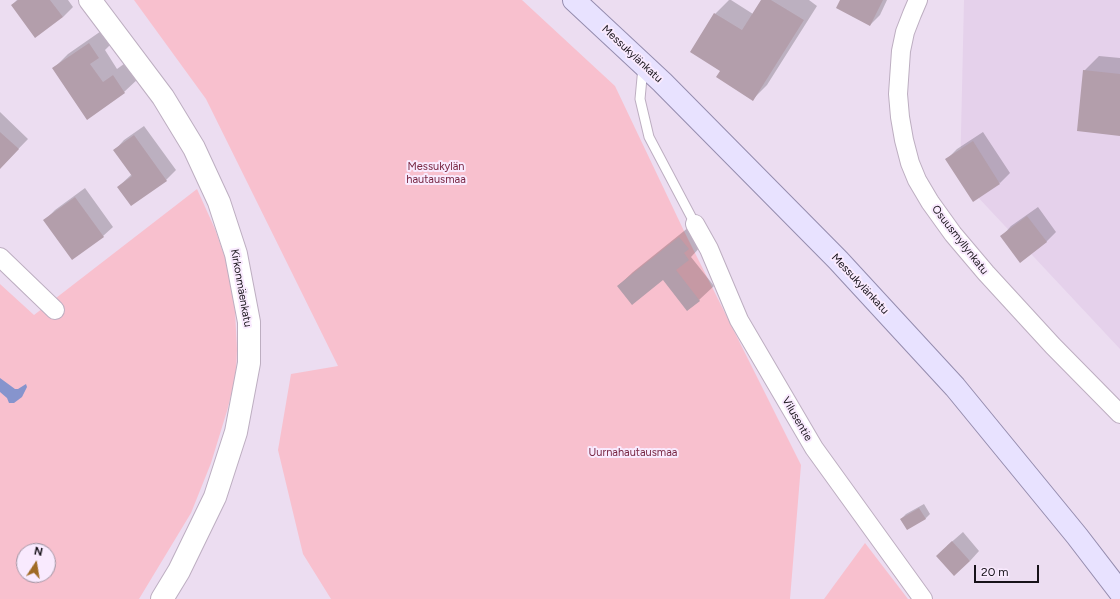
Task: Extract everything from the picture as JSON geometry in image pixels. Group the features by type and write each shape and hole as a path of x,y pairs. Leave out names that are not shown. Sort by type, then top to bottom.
{"main road":[{"name":"Kirkonmäenkatu","path":"90,0 163,97 194,148 219,202 236,254 249,322 249,363 236,432 215,497 178,572 162,599"},
{"name":"Messukylänkatu","path":"574,0 668,87 838,260 955,387 1077,536 1120,592"}],"street":[{"name":"Osuusmyllynkatu","path":"918,0 905,32 901,51 898,94 904,140 910,163 917,180 930,202 953,234 986,273 1052,346 1120,414"},
{"name":"Vilusentie","path":"695,224 709,249 739,320 814,448 923,599"},
{"path":"0,257 55,310"}],"lane":[{"path":"643,64 640,99 649,137 695,224"}],"shaded area":[{"path":"964,0 1120,0 1120,349 960,178"}],"green space":[{"path":"134,0 522,0 615,86 684,231 801,465 790,599 331,599 303,554 278,450 291,374 338,366 206,99"},
{"path":"197,189 215,229 228,266 235,311 237,349 236,376 211,463 191,513 139,599 0,599 0,284 34,315"},
{"path":"865,543 908,599 824,599"}],"water":[{"path":"0,378 15,389 18,389 26,384 27,387 22,397 14,403 9,403 7,398 0,392"}],"building":[{"path":"18,0 50,0 63,17 35,38 11,5"},
{"path":"761,0 771,0 804,20 753,101 716,77 720,71 690,52 714,13 742,30"},
{"path":"840,0 883,0 870,26 836,8"},
{"path":"89,43 99,58 90,64 103,82 113,75 125,93 87,120 52,68"},
{"path":"1083,70 1120,74 1120,136 1077,131"},
{"path":"0,132 19,149 0,169"},
{"path":"134,135 167,181 131,206 117,187 132,176 113,150"},
{"path":"973,141 1000,184 973,202 945,159"},
{"path":"75,197 104,237 72,260 43,220"},
{"path":"1027,216 1047,242 1020,263 1000,236"},
{"path":"679,237 689,249 684,253 689,260 676,270 700,301 687,311 663,280 632,305 617,286"},
{"path":"919,508 926,519 907,530 900,519"},
{"path":"952,541 970,561 954,576 936,556"}],"park label":[{"name":"Messukylän hautausmaa","path":"436,173"},
{"name":"Uurnahautausmaa","path":"633,453"}]}
